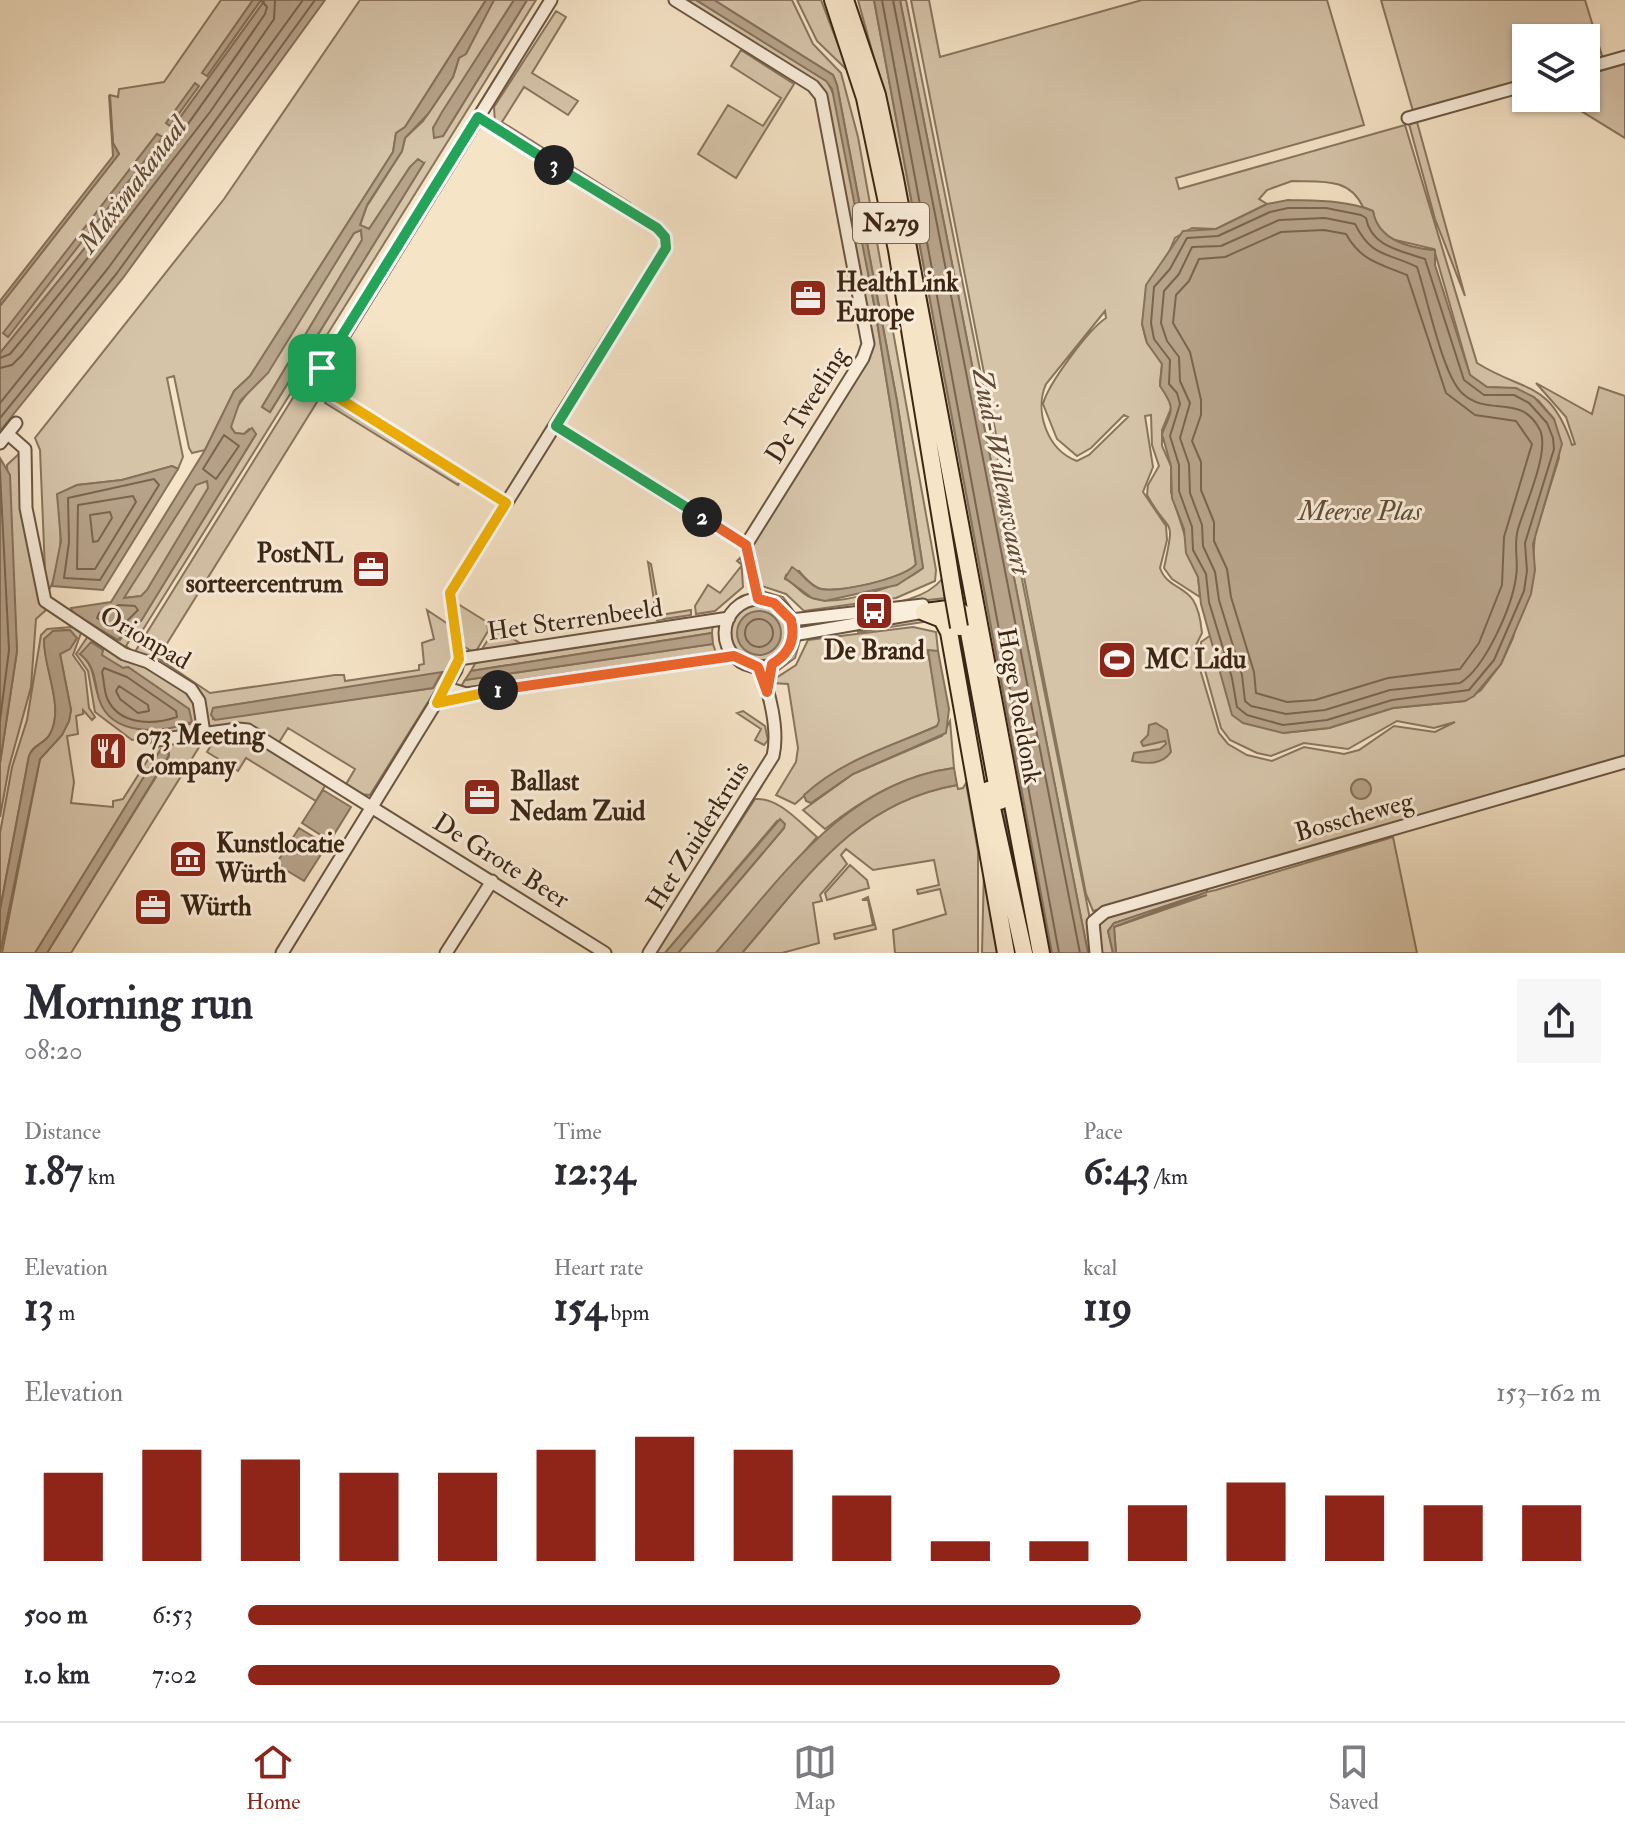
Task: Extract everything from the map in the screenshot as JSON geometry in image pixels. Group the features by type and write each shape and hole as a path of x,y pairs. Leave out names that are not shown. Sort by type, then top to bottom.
{"highway":[{"name":"N279","path":"825,0 849,45"},
{"name":"Hoge Poeldonk","path":"833,0 873,132 897,250 991,807 1009,872 1024,953"},
{"name":"Hoge Poeldonk","path":"845,0 867,61 895,179 1041,953"},
{"name":"N279","path":"856,0 868,45 867,61"},
{"path":"923,608 964,599 979,619"},
{"name":"N279","path":"923,608 956,608 966,616 1001,804 1009,872"},
{"path":"923,608 942,619 949,632 1006,953"},
{"name":"N279","path":"991,807 1015,953"}],"street":[{"path":"506,503 328,392 318,381 322,368 551,0"},
{"name":"De Tweeling","path":"675,0 813,86 821,96 868,344 863,358 746,545"},
{"path":"1600,64 1625,57"},
{"path":"1408,118 1512,89"},
{"path":"459,659 450,593 666,248 665,237 657,228 478,117"},
{"path":"4,438 16,423"},
{"path":"556,426 746,545 752,600"},
{"name":"Orionpad","path":"4,438 25,449 26,508 42,595 50,607 124,654 148,662 191,689 199,701 204,733"},
{"path":"437,703 466,694 734,656 758,667 772,664 784,656 793,635 791,620 774,603 752,600 729,618 726,635 734,656"},
{"path":"791,620 923,608"},
{"path":"793,635 923,608"},
{"name":"Het Sterrenbeeld","path":"282,953 447,688 459,659 729,618"},
{"name":"Het Zuiderkruis","path":"767,692 772,664"},
{"name":"Het Zuiderkruis","path":"649,953 773,756 775,747 767,692 758,667"},
{"path":"447,688 466,694"},
{"name":"De Grote Beer","path":"157,740 248,730 605,953"},
{"name":"Bosscheweg","path":"1096,953 1092,927 1096,917 1625,762"},
{"path":"446,953 492,881"}],"shaded area":[{"path":"221,0 253,0 203,72 207,76 261,0 265,0 93,238 0,353 0,306 119,154 113,143 110,95 118,97 119,89 164,82","holes":["157,134 162,138 4,333"]},
{"path":"360,0 486,0 405,127 396,133 393,152 250,376 234,391 205,450 192,453 189,448 174,376 167,378 183,457 178,469 172,466 122,480 77,485 58,494 61,532 59,559 46,595 40,450 35,438 224,199"},
{"path":"494,0 514,0 433,128 443,136 527,0 536,0 139,636 134,633 126,646 131,650 97,633 99,629 120,640 132,624 141,621 256,434 249,429 244,434 235,433 231,427 233,413 294,329 354,233 361,230 362,240 262,407 270,412 424,163 410,167 369,229 360,225 367,206 402,151 405,138 423,121 453,77 459,58"},
{"path":"682,0 696,0 827,81 835,97 875,309 916,564 885,580 839,589 818,588 799,571 786,575 785,579 806,595 822,600 853,598 886,588 923,568 897,401 833,75 714,0 792,0 813,44 841,73 858,137 936,570 935,581 896,598 804,611 786,594 759,585 751,551 754,538 866,361 822,88"},
{"path":"797,0 821,0 848,71 817,41"},
{"path":"858,0 874,0 1052,953 1047,953 894,131"},
{"path":"900,0 906,0 1089,914 1094,953 1088,953"},
{"path":"911,0 929,0 940,57 1142,0 1327,0 1364,125 1176,178 1179,189 1405,125 1477,363 1545,398 1564,424 1572,445 1575,444 1566,417 1536,383 1592,414 1599,387 1625,396 1625,756 1554,780 1093,911 1086,894","holes":["1292,181 1342,186 1350,190 1363,207 1373,211 1377,229 1387,238 1434,249 1470,375 1487,387 1507,388 1538,400 1554,419 1559,458 1535,535 1533,559 1513,638 1501,664 1481,690 1465,701 1393,708 1329,728 1283,733 1265,726 1225,680 1211,635 1201,642 1201,656 1221,728 1230,740 1257,753 1271,756 1304,743 1348,749 1397,721 1434,728 1455,722 1435,732 1394,726 1359,750 1344,754 1304,747 1272,761 1247,755 1228,744 1219,733 1194,649 1202,633 1197,608 1189,595 1166,579 1160,568 1167,540 1166,526 1143,492 1153,467 1145,416 1151,415 1152,445 1159,466 1148,485 1147,495 1169,527 1170,539 1164,568 1172,579 1200,597 1198,577 1171,492 1171,466 1162,446 1162,430 1172,406 1160,383 1162,364 1146,340 1142,324 1150,279 1164,264 1175,238 1192,228 1216,229 1267,204 1259,199 1267,190","1105,311 1106,318 1070,358 1043,404 1057,439 1077,456 1091,448 1124,415 1128,417 1089,455 1077,461 1067,456 1051,439 1043,417 1042,406 1043,395 1046,384"]},
{"path":"1381,0 1585,0 1592,24 1512,24 1512,84 1413,111"},
{"path":"556,11 566,17 532,73 578,101 568,115 524,87 502,122 630,203 628,205 495,123 494,107"},
{"path":"741,50 794,84 736,178 698,154 728,105 763,126 781,98 731,66"},
{"path":"1625,64 1625,138 1583,112 1600,112 1600,71"},
{"path":"1417,122 1465,296 1435,219 1409,124"},
{"path":"304,380 314,384 322,394 158,658 210,693 335,675 344,675 345,681 419,670 419,665 424,664 422,643 434,639 427,610 448,624 453,662 370,795 359,794 345,786 355,769 288,728 278,744 249,726 208,728 201,700 133,655","holes":["442,673 433,688 213,719 213,708"]},
{"path":"328,398 460,481 458,485 325,403"},
{"path":"22,451 47,609 36,619 31,687 9,767 0,817 0,763 17,651 7,465"},
{"path":"207,481 209,488 147,590 142,596 123,598 196,484"},
{"path":"648,562 651,564 660,615 691,610 691,615 657,620"},
{"path":"742,566 743,587 715,611 696,614 695,606 708,585 720,593"},
{"path":"943,578 946,598 855,608 914,597 925,593"},
{"path":"758,590 783,597 799,618"},
{"path":"751,603 761,603 778,610 787,623 789,632 785,650 766,663 744,660 729,638 731,621"},
{"path":"458,604 487,622 488,631 475,653 463,646"},
{"path":"930,617 940,622 1000,953 982,953 984,868 940,628 930,621 858,632 854,624"},
{"path":"972,622 1034,953 1028,953"},
{"path":"713,623 712,633 471,671 478,658"},
{"path":"72,627 81,633 73,655 85,672 89,708 95,717 92,720 83,710 83,714 76,716 78,734 67,736 74,782 71,803 113,807 113,801 123,799 156,747 206,736 71,953 47,953 169,756 169,750 161,750 35,953 2,953 40,759 62,735 69,721 71,710 60,654 68,649 66,630 53,631 44,640 55,700 54,724 48,737 29,756 0,910 0,833 12,767 27,720 41,635 47,629"},
{"path":"913,627 936,632 938,651 928,651 940,721 937,726 845,768 795,804 776,795 796,762 798,748 788,684 772,683 773,680 796,665 808,640"},
{"path":"501,631 523,645 482,649 493,632"},
{"path":"802,634 795,658 772,675"},
{"path":"88,636 142,663 194,696 200,727 132,740 95,712 88,671 76,654","holes":["103,650 101,655 123,668 128,667 189,709 190,724 138,729 115,720 99,698 91,669 80,654"]},
{"path":"713,644 717,656 466,691 460,688 465,680"},
{"path":"743,711 765,726 768,740 764,745 755,740 761,729 737,713"},
{"path":"950,721 954,768 919,776 885,790 825,829 803,810 853,774 942,736"},
{"path":"239,733 326,784 316,801 246,758 238,771 207,752 216,737"},
{"path":"966,783 978,851 978,953 895,953 893,930 946,914 940,889 918,894 917,890 939,885 934,860 873,870 846,849 841,855 847,864 820,895 822,901 813,903 819,943 782,953 742,953 811,872 861,827 889,808 921,794 957,785 958,789 963,788"},
{"path":"755,799 781,806 817,837 716,953 678,953 784,828 777,821 665,953 655,953"},
{"path":"1393,837 1417,953 1116,953 1114,927 1207,895 1114,923 1108,931 1113,953 1099,953 1098,919 1207,885 1207,892 1216,890"},
{"path":"850,865 867,880 869,888 827,900 825,893"},
{"path":"868,897 876,929 835,939 834,934 873,925 868,900 862,900"}],"water":[{"path":"253,0 261,0 207,76 202,73"},
{"name":"Máximakanaal","path":"265,0 325,0 123,278 0,431 0,353 93,238"},
{"path":"486,0 494,0 466,54 459,58 453,77 428,114 405,138 402,151 367,205 360,225 369,229 410,167 418,159 424,163 270,412 262,407 362,240 361,230 354,233 268,373 240,401 231,427 235,433 244,434 252,428 256,434 141,621 132,624 118,640 73,613 71,608 111,602 205,450 234,391 250,376 393,152 396,133 405,127","holes":["207,481 208,488 147,590 141,596 124,598 196,485"]},
{"path":"514,0 527,0 443,136 434,138 433,128 442,112"},
{"path":"696,0 714,0 833,75 837,85 897,401 923,568 897,585 825,601 812,598 785,578 792,567 818,588 838,589 885,580 916,564 875,309 832,89 826,81"},
{"path":"874,0 900,0 1088,953 1052,953"},
{"path":"195,83 199,86 170,126 166,123"},
{"path":"109,95 113,143 119,154 0,306 0,301 113,156"},
{"path":"157,134 163,137 8,337 3,333"},
{"name":"Meerse Plas","path":"1288,200 1363,207 1373,211 1381,229 1396,241 1435,250 1435,265 1470,375 1487,387 1516,388 1534,397 1554,419 1562,444 1533,544 1535,570 1531,594 1501,664 1474,696 1465,701 1393,708 1329,728 1283,733 1243,723 1232,715 1201,604 1198,577 1186,553 1184,529 1172,498 1171,466 1162,434 1171,409 1160,386 1162,364 1147,343 1142,324 1146,285 1183,231 1216,229 1267,204"},
{"path":"0,458 10,475 17,651 0,763"},
{"path":"172,466 178,469 103,590 52,586 61,541 57,494 77,485 122,480"},
{"path":"759,611 774,618 781,633 774,648 759,655 744,648 737,633 744,618"},
{"path":"70,630 77,638 70,649 60,654 71,710 69,721 62,735 40,759 0,953 0,910 29,756 48,737 54,723 54,700 44,639 53,631"},
{"path":"712,633 713,644 465,680 471,671"},
{"path":"91,642 103,650 102,655 123,668 128,667 189,709 192,722 154,730 115,721 105,712 92,669 80,654"},
{"path":"928,650 938,651 949,709 946,733 853,774 811,803 806,801 804,795 835,772 937,726 939,721"},
{"path":"442,672 433,688 215,720 211,715 213,708"},
{"path":"1156,723 1167,730 1171,752 1154,762 1132,761 1134,753 1160,749 1166,744 1165,741 1143,746 1141,742 1148,735 1149,725"},
{"path":"166,748 169,755 47,953 35,953 161,749"},
{"path":"954,768 957,785 921,794 889,808 835,848 742,953 716,953 792,864 849,812 881,792 915,777"},
{"path":"1357,779 1365,779 1371,789 1365,799 1357,799 1351,793 1351,785"},
{"path":"323,790 351,807 330,841 302,823"},
{"path":"780,819 785,824 784,828 678,953 665,953"},
{"path":"299,828 327,845 304,881 276,864"},
{"path":"1207,892 1114,927 1116,953 1113,953 1108,931 1114,923"}],"place":[{"name":"HealthLink Europe","path":"808,298"},
{"name":"PostNL sorteercentrum","path":"371,569"},
{"name":"De Brand","path":"874,611"},
{"name":"MC Lidu","path":"1117,660"},
{"name":"073 Meeting Company","path":"108,751"},
{"name":"Ballast Nedam Zuid","path":"482,797"},
{"name":"Kunstlocatie Würth","path":"188,859"},
{"name":"Würth","path":"153,907"}],"route":[{"path":"478,117 657,228 665,237 666,248 556,426 746,545 758,599 774,603 783,610 793,627 788,650 772,664 767,692 758,667 734,656 466,694 437,703 459,664 450,593 506,503 321,387 318,377 322,368 478,117"}],"water label":[{"name":"Zuid-Willemsvaart","path":"1001,472"}]}
